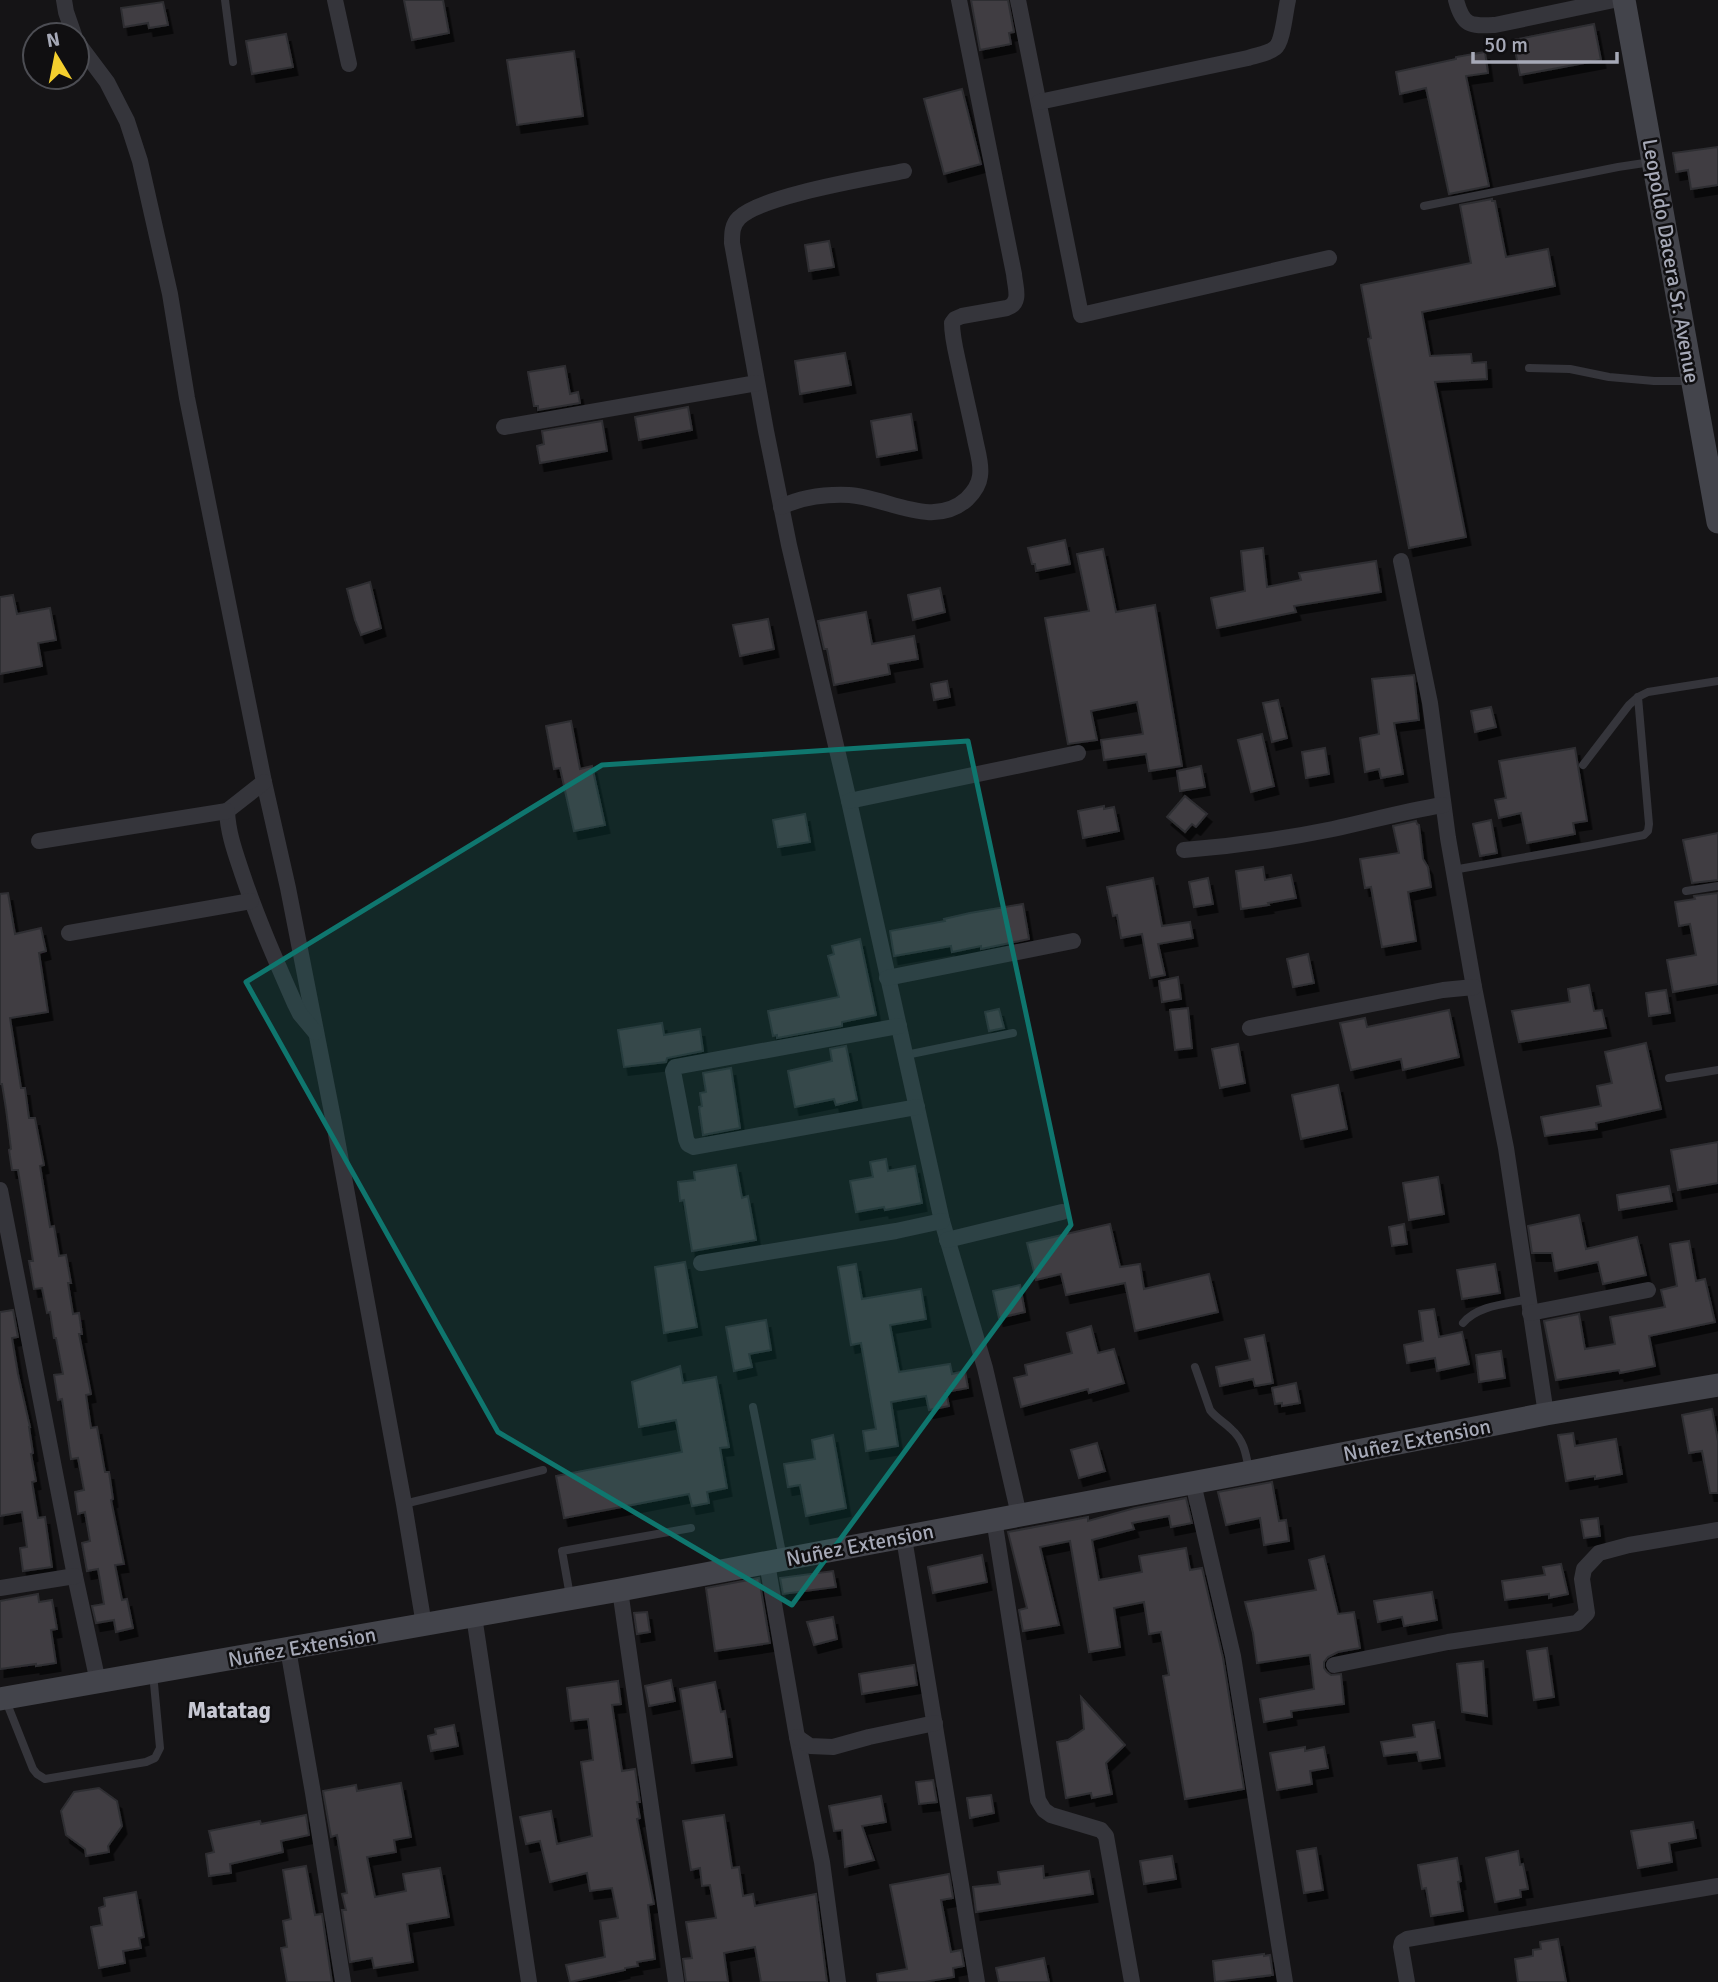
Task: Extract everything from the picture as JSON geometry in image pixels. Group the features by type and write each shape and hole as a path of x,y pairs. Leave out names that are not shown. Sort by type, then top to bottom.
{"street":[{"path":"64,0 69,21"},
{"path":"335,0 349,64"},
{"path":"781,507 808,497 851,495 878,499 923,512 936,512 962,502 973,493 980,478 978,452 952,323 962,316 1007,309 1017,300 959,0"},
{"path":"1018,0 1081,315 1329,258"},
{"path":"1039,102 1248,58 1273,50 1278,46 1288,0"},
{"path":"1456,0 1465,20 1480,26 1614,0"},
{"name":"Leopoldo Dacera Sr. Avenue","path":"1624,0 1718,522"},
{"path":"91,61 107,82 127,121 140,161 170,294 187,398 316,1034 424,1625"},
{"path":"904,171 818,189 749,210 737,219 732,230 732,243 781,507 818,673 942,1221 985,1368 1019,1515"},
{"path":"504,427 757,383"},
{"path":"1401,561 1430,704 1453,870 1506,1148 1546,1414"},
{"path":"849,801 1078,753"},
{"path":"39,841 227,811 264,782"},
{"path":"1184,850 1248,844 1334,829 1409,810 1443,805"},
{"path":"227,811 228,829 251,901 295,1004 316,1034"},
{"path":"69,933 251,901"},
{"path":"887,978 1073,941"},
{"path":"1250,1028 1443,990 1474,987"},
{"path":"899,1026 675,1067 673,1071 686,1139 688,1144 694,1147 917,1107"},
{"path":"0,1190 97,1682"},
{"path":"947,1240 1062,1212"},
{"path":"701,1263 942,1221"},
{"path":"1530,1306 1648,1290"},
{"name":"Nuñez Extension","path":"3,1699 620,1590 1546,1414 1718,1385"},
{"path":"1193,1483 1233,1656 1285,1982"},
{"path":"994,1519 1038,1800 1051,1815 1101,1830 1106,1836 1132,1982"},
{"path":"1334,1665 1448,1642 1577,1623 1587,1613 1584,1570 1599,1553 1629,1545 1718,1530"},
{"path":"904,1538 977,1982"},
{"path":"775,1561 797,1737 822,1862 838,1982"},
{"path":"0,1588 75,1576"},
{"path":"620,1590 676,1982"},
{"path":"474,1616 529,1982"},
{"path":"288,1649 343,1982"},
{"path":"797,1737 810,1746 833,1747 935,1723"},
{"path":"1407,1982 1401,1947 1402,1942 1407,1939 1718,1886"}],"lane":[{"path":"225,0 233,62"},
{"path":"1424,206 1653,161"},
{"path":"1529,368 1570,369 1609,377 1654,381 1693,381"},
{"path":"1583,765 1638,697 1648,692 1718,681"},
{"path":"1453,870 1644,835 1649,824 1638,697"},
{"path":"1686,891 1718,886"},
{"path":"906,1055 1013,1033"},
{"path":"1669,1078 1718,1070"},
{"path":"1463,1322 1480,1310 1530,1306"},
{"path":"1195,1367 1210,1410 1231,1428 1242,1442 1250,1472"},
{"path":"752,1407 775,1561"},
{"path":"404,1504 543,1470"},
{"path":"570,1599 562,1551 691,1528"},
{"path":"3,1699 33,1769 45,1779 146,1762 156,1758 160,1748 153,1673"}],"highlighted area":[{"path":"968,741 1071,1225 792,1605 498,1432 246,982 602,765"}],"building":[{"path":"404,0 443,0 449,33 412,40"},
{"path":"971,0 1008,0 1014,32 1009,33 1011,44 980,50"},
{"path":"163,2 168,25 149,28 148,23 124,27 121,8"},
{"path":"1594,24 1601,60 1520,75 1513,40"},
{"path":"286,34 293,67 252,74 246,41"},
{"path":"574,51 583,116 517,125 507,60"},
{"path":"1485,52 1488,73 1466,76 1489,186 1449,194 1426,88 1400,94 1396,72"},
{"path":"962,89 981,164 944,174 924,99"},
{"path":"1718,147 1718,185 1691,189 1688,170 1676,172 1673,153"},
{"path":"1492,199 1495,201 1506,257 1548,249 1555,286 1422,312 1430,356 1471,354 1472,363 1486,362 1487,379 1435,382 1466,537 1409,548 1368,339 1371,338 1361,285 1471,263 1460,205"},
{"path":"829,241 834,267 809,271 805,245"},
{"path":"845,353 851,385 800,394 795,361"},
{"path":"565,366 570,394 578,392 580,403 538,410 538,406 534,406 528,372"},
{"path":"688,407 692,430 639,440 635,417"},
{"path":"911,414 917,450 877,457 871,421"},
{"path":"602,421 607,451 540,463 537,446 544,444 542,431"},
{"path":"1065,540 1070,564 1036,571 1028,548"},
{"path":"1263,548 1267,587 1301,580 1299,573 1376,561 1381,592 1294,606 1296,612 1217,628 1211,598 1245,591 1241,551"},
{"path":"1103,549 1116,612 1155,605 1182,766 1149,771 1146,754 1104,760 1101,740 1143,734 1137,702 1091,711 1097,740 1068,744 1045,618 1089,611 1077,554"},
{"path":"370,582 381,628 361,635 347,589"},
{"path":"940,588 945,612 913,620 908,595"},
{"path":"13,595 17,614 50,608 56,640 38,643 42,666 0,674 0,597"},
{"path":"866,612 872,644 914,636 918,659 888,664 890,674 834,685 818,621"},
{"path":"768,619 774,649 740,656 733,625"},
{"path":"1414,675 1419,720 1394,723 1403,774 1381,778 1379,769 1365,772 1360,738 1379,734 1372,679"},
{"path":"947,681 950,697 934,700 931,684"},
{"path":"1278,700 1287,738 1272,742 1263,703"},
{"path":"1491,707 1496,727 1475,732 1471,711"},
{"path":"571,721 580,769 592,766 605,825 574,831 560,768 554,769 546,726"},
{"path":"1262,734 1274,786 1251,792 1238,740"},
{"path":"1325,748 1329,774 1306,778 1302,752"},
{"path":"1575,748 1587,821 1573,823 1575,834 1527,843 1521,813 1499,818 1495,800 1506,798 1499,761"},
{"path":"1201,766 1205,787 1180,791 1177,771"},
{"path":"1185,796 1207,814 1196,827 1192,824 1185,832 1167,817"},
{"path":"1104,806 1104,809 1114,807 1119,831 1083,838 1078,811"},
{"path":"805,814 810,842 778,847 773,820"},
{"path":"1491,820 1497,853 1480,856 1473,824"},
{"path":"1416,821 1431,887 1408,892 1416,941 1382,947 1371,887 1365,888 1360,859 1399,853 1393,826"},
{"path":"1718,833 1718,880 1692,883 1683,840"},
{"path":"1263,867 1265,880 1291,875 1296,898 1241,909 1236,871"},
{"path":"1153,878 1162,926 1190,922 1193,938 1158,944 1165,975 1150,978 1142,934 1121,938 1117,915 1113,916 1107,887"},
{"path":"1208,878 1213,904 1194,907 1189,882"},
{"path":"8,893 15,934 41,928 46,951 39,953 48,1012 10,1018 21,1088 25,1088 29,1118 35,1118 44,1165 40,1166 50,1227 54,1226 59,1256 66,1255 73,1314 79,1313 82,1334 79,1334 91,1394 86,1395 91,1428 97,1427 105,1472 109,1472 111,1500 124,1564 115,1565 122,1600 127,1599 133,1628 116,1632 114,1620 96,1623 92,1606 104,1604 98,1569 87,1571 82,1543 90,1541 85,1512 78,1514 75,1492 84,1490 78,1458 71,1459 62,1399 58,1400 54,1375 63,1374 42,1288 34,1289 29,1261 33,1261 18,1170 12,1170 9,1150 6,1109 0,1084 0,894"},
{"path":"1718,893 1718,984 1673,992 1667,960 1696,955 1690,924 1679,926 1675,902"},
{"path":"1023,904 1029,939 981,949 981,946 952,952 951,946 894,956 890,931"},
{"path":"860,939 876,1015 842,1022 842,1026 777,1038 777,1035 773,1036 768,1011 839,997 828,956 834,954 832,946"},
{"path":"1308,954 1314,983 1293,987 1287,959"},
{"path":"1178,977 1181,999 1162,1002 1159,981"},
{"path":"1589,985 1594,1011 1602,1010 1606,1028 1519,1042 1512,1011 1570,1002 1568,989"},
{"path":"1666,990 1670,1013 1649,1016 1646,993"},
{"path":"1188,1008 1192,1048 1175,1050 1170,1010"},
{"path":"999,1009 1004,1028 989,1031 985,1012"},
{"path":"1449,1010 1459,1057 1403,1070 1401,1059 1351,1070 1340,1023 1365,1018 1367,1027"},
{"path":"662,1023 664,1035 700,1029 703,1051 667,1058 666,1062 624,1067 618,1030"},
{"path":"1646,1043 1661,1109 1596,1123 1597,1129 1545,1136 1541,1117 1601,1106 1597,1086 1612,1083 1605,1052"},
{"path":"1238,1044 1245,1083 1220,1088 1212,1049"},
{"path":"846,1046 857,1100 836,1105 834,1099 795,1107 788,1071 832,1061 830,1049"},
{"path":"731,1068 740,1128 703,1135 699,1107 702,1106 700,1093 706,1092 703,1073"},
{"path":"1338,1085 1347,1129 1301,1139 1292,1095"},
{"path":"1718,1142 1718,1183 1678,1190 1671,1150"},
{"path":"886,1159 888,1171 915,1166 922,1203 856,1212 850,1181 873,1177 870,1162"},
{"path":"736,1165 742,1198 748,1196 756,1240 692,1251 684,1200 680,1201 678,1182 695,1180 694,1172"},
{"path":"1438,1177 1444,1214 1409,1220 1403,1183"},
{"path":"1669,1186 1672,1201 1619,1210 1617,1195"},
{"path":"1579,1215 1586,1249 1637,1237 1646,1275 1603,1284 1598,1262 1555,1271 1552,1253 1532,1253 1528,1226"},
{"path":"1110,1224 1120,1267 1140,1264 1144,1289 1209,1274 1218,1312 1135,1331 1125,1283 1066,1295 1061,1274 1036,1280 1027,1243"},
{"path":"1404,1224 1407,1244 1392,1246 1389,1227"},
{"path":"1689,1241 1696,1281 1705,1279 1715,1322 1649,1336 1655,1366 1556,1380 1544,1321 1579,1314 1585,1349 1615,1344 1610,1317 1665,1307 1661,1290 1677,1286 1670,1244"},
{"path":"685,1262 697,1327 664,1333 655,1267"},
{"path":"856,1264 862,1299 921,1289 926,1319 890,1325 899,1372 950,1364 952,1374 965,1371 968,1388 946,1392 949,1406 929,1410 926,1396 891,1402 898,1446 866,1451 863,1431 876,1429 861,1343 851,1345 838,1267"},
{"path":"1495,1264 1500,1293 1462,1299 1457,1270"},
{"path":"1020,1285 1025,1312 999,1318 993,1291"},
{"path":"1434,1309 1439,1337 1462,1332 1469,1364 1437,1371 1435,1358 1407,1363 1404,1345 1423,1341 1419,1311"},
{"path":"13,1310 18,1337 12,1338 33,1453 36,1481 32,1482 38,1518 45,1517 52,1567 23,1571 20,1548 27,1547 22,1512 0,1516 0,1312"},
{"path":"766,1320 771,1350 749,1354 752,1367 734,1371 726,1327"},
{"path":"1091,1326 1098,1353 1114,1349 1124,1383 1089,1393 1088,1389 1021,1407 1014,1378 1027,1375 1025,1365 1072,1353 1067,1333"},
{"path":"1264,1335 1273,1383 1255,1386 1253,1379 1220,1386 1216,1367 1250,1360 1245,1339"},
{"path":"1501,1351 1505,1378 1479,1382 1476,1355"},
{"path":"680,1366 683,1383 716,1377 729,1447 720,1448 727,1488 707,1492 709,1503 692,1506 689,1494 564,1518 556,1476 682,1452 676,1420 639,1427 632,1382"},
{"path":"1296,1383 1300,1403 1282,1406 1282,1403 1275,1404 1272,1388"},
{"path":"1712,1409 1718,1441 1718,1493 1710,1493 1702,1451 1689,1453 1682,1415"},
{"path":"1573,1433 1575,1446 1616,1439 1622,1474 1566,1481 1558,1435"},
{"path":"833,1435 846,1508 806,1516 800,1485 788,1487 784,1464 815,1459 812,1440"},
{"path":"1097,1443 1105,1471 1079,1478 1071,1450"},
{"path":"1272,1482 1279,1521 1286,1520 1289,1541 1264,1545 1260,1518 1226,1525 1218,1492"},
{"path":"1186,1498 1192,1523 1171,1527 1169,1516 1132,1523 1134,1529 1092,1540 1099,1580 1142,1572 1139,1556 1186,1548 1190,1570 1202,1568 1223,1658 1244,1789 1185,1799 1163,1676 1169,1675 1161,1632 1149,1634 1144,1602 1114,1608 1120,1647 1089,1652 1070,1541 1040,1547 1059,1625 1023,1631 1019,1610 1027,1608 1008,1532 1088,1517 1088,1521"},
{"path":"1598,1518 1600,1536 1584,1538 1581,1520"},
{"path":"982,1555 987,1582 933,1593 928,1567"},
{"path":"1324,1556 1338,1614 1354,1612 1360,1648 1338,1652 1324,1662 1324,1668 1331,1675 1341,1674 1344,1704 1291,1711 1292,1717 1264,1722 1260,1699 1314,1689 1310,1655 1257,1663 1245,1602 1316,1590 1309,1560"},
{"path":"1561,1564 1568,1594 1549,1598 1549,1594 1505,1600 1502,1581 1545,1575 1543,1567"},
{"path":"833,1571 836,1587 783,1594 780,1578"},
{"path":"759,1578 770,1643 715,1651 706,1588"},
{"path":"1432,1592 1437,1620 1404,1626 1402,1617 1378,1622 1374,1601"},
{"path":"38,1594 39,1602 52,1600 57,1629 51,1630 56,1663 0,1669 0,1601"},
{"path":"647,1612 650,1632 637,1634 634,1613"},
{"path":"833,1617 837,1639 814,1645 807,1622"},
{"path":"1547,1648 1554,1697 1534,1700 1527,1651"},
{"path":"1483,1661 1487,1716 1462,1712 1457,1664"},
{"path":"914,1665 917,1685 862,1694 859,1674"},
{"path":"671,1680 675,1701 649,1706 645,1686"},
{"path":"618,1681 621,1704 612,1705 622,1771 635,1769 640,1802 637,1802 640,1818 637,1819 654,1904 648,1905 655,1959 637,1962 638,1966 625,1970 570,1982 566,1965 605,1957 600,1921 618,1918 612,1888 590,1891 587,1873 550,1882 540,1841 526,1844 520,1817 551,1811 557,1844 592,1836 581,1762 593,1760 588,1719 571,1721 567,1688"},
{"path":"715,1682 721,1712 725,1711 732,1757 692,1763 680,1689"},
{"path":"1081,1697 1125,1745 1106,1763 1112,1794 1092,1798 1091,1793 1066,1798 1057,1742 1068,1740 1084,1729"},
{"path":"1434,1722 1440,1758 1419,1761 1417,1752 1384,1756 1381,1742 1415,1737 1413,1725"},
{"path":"454,1725 458,1746 431,1751 428,1736 436,1734 435,1729"},
{"path":"1305,1747 1305,1751 1324,1747 1328,1768 1310,1771 1312,1784 1277,1790 1270,1753"},
{"path":"933,1780 937,1802 919,1804 916,1782"},
{"path":"401,1783 411,1837 394,1840 396,1852 367,1857 375,1897 406,1891 403,1874 440,1868 449,1917 407,1924 413,1962 374,1968 372,1958 350,1962 342,1910 346,1910 342,1894 347,1893 337,1835 331,1837 323,1791 356,1785 357,1791"},
{"path":"99,1788 117,1801 122,1826 108,1846 109,1852 86,1856 85,1849 66,1835 61,1811 74,1792"},
{"path":"991,1795 994,1813 970,1818 967,1798"},
{"path":"881,1796 886,1822 862,1826 874,1860 845,1867 842,1830 834,1831 829,1806"},
{"path":"306,1815 309,1835 281,1841 283,1852 230,1864 231,1873 209,1876 206,1854 214,1852 209,1831"},
{"path":"724,1815 732,1868 739,1867 743,1896 753,1894 755,1906 816,1894 827,1982 761,1982 755,1947 724,1953 728,1982 686,1982 683,1959 692,1958 686,1922 716,1918 710,1885 702,1886 700,1868 691,1870 683,1821"},
{"path":"1693,1822 1696,1838 1669,1843 1672,1862 1638,1868 1631,1831"},
{"path":"1316,1848 1323,1890 1304,1893 1297,1851"},
{"path":"1518,1851 1528,1889 1520,1890 1521,1897 1495,1902 1486,1858"},
{"path":"1172,1856 1176,1879 1144,1884 1140,1861"},
{"path":"1457,1858 1463,1911 1431,1916 1418,1865"},
{"path":"306,1866 315,1915 322,1914 332,1982 287,1982 281,1948 287,1947 283,1921 291,1919 283,1870"},
{"path":"1043,1866 1044,1878 1089,1871 1093,1894 976,1912 973,1887 1000,1884 998,1872"},
{"path":"949,1874 953,1898 941,1900 951,1952 961,1950 964,1966 953,1968 954,1977 924,1982 878,1982 877,1974 907,1969 890,1885"},
{"path":"136,1892 144,1937 139,1938 141,1948 123,1951 125,1963 99,1968 91,1927 102,1925 99,1908 105,1906 104,1898"},
{"path":"1558,1939 1566,1982 1518,1982 1515,1959 1533,1956 1533,1950 1541,1949 1540,1942"},
{"path":"1270,1955 1273,1975 1215,1982 1213,1961"},
{"path":"1044,1958 1049,1982 999,1982 996,1968"}],"district":[{"name":"Matatag","path":"229,1710"}]}
